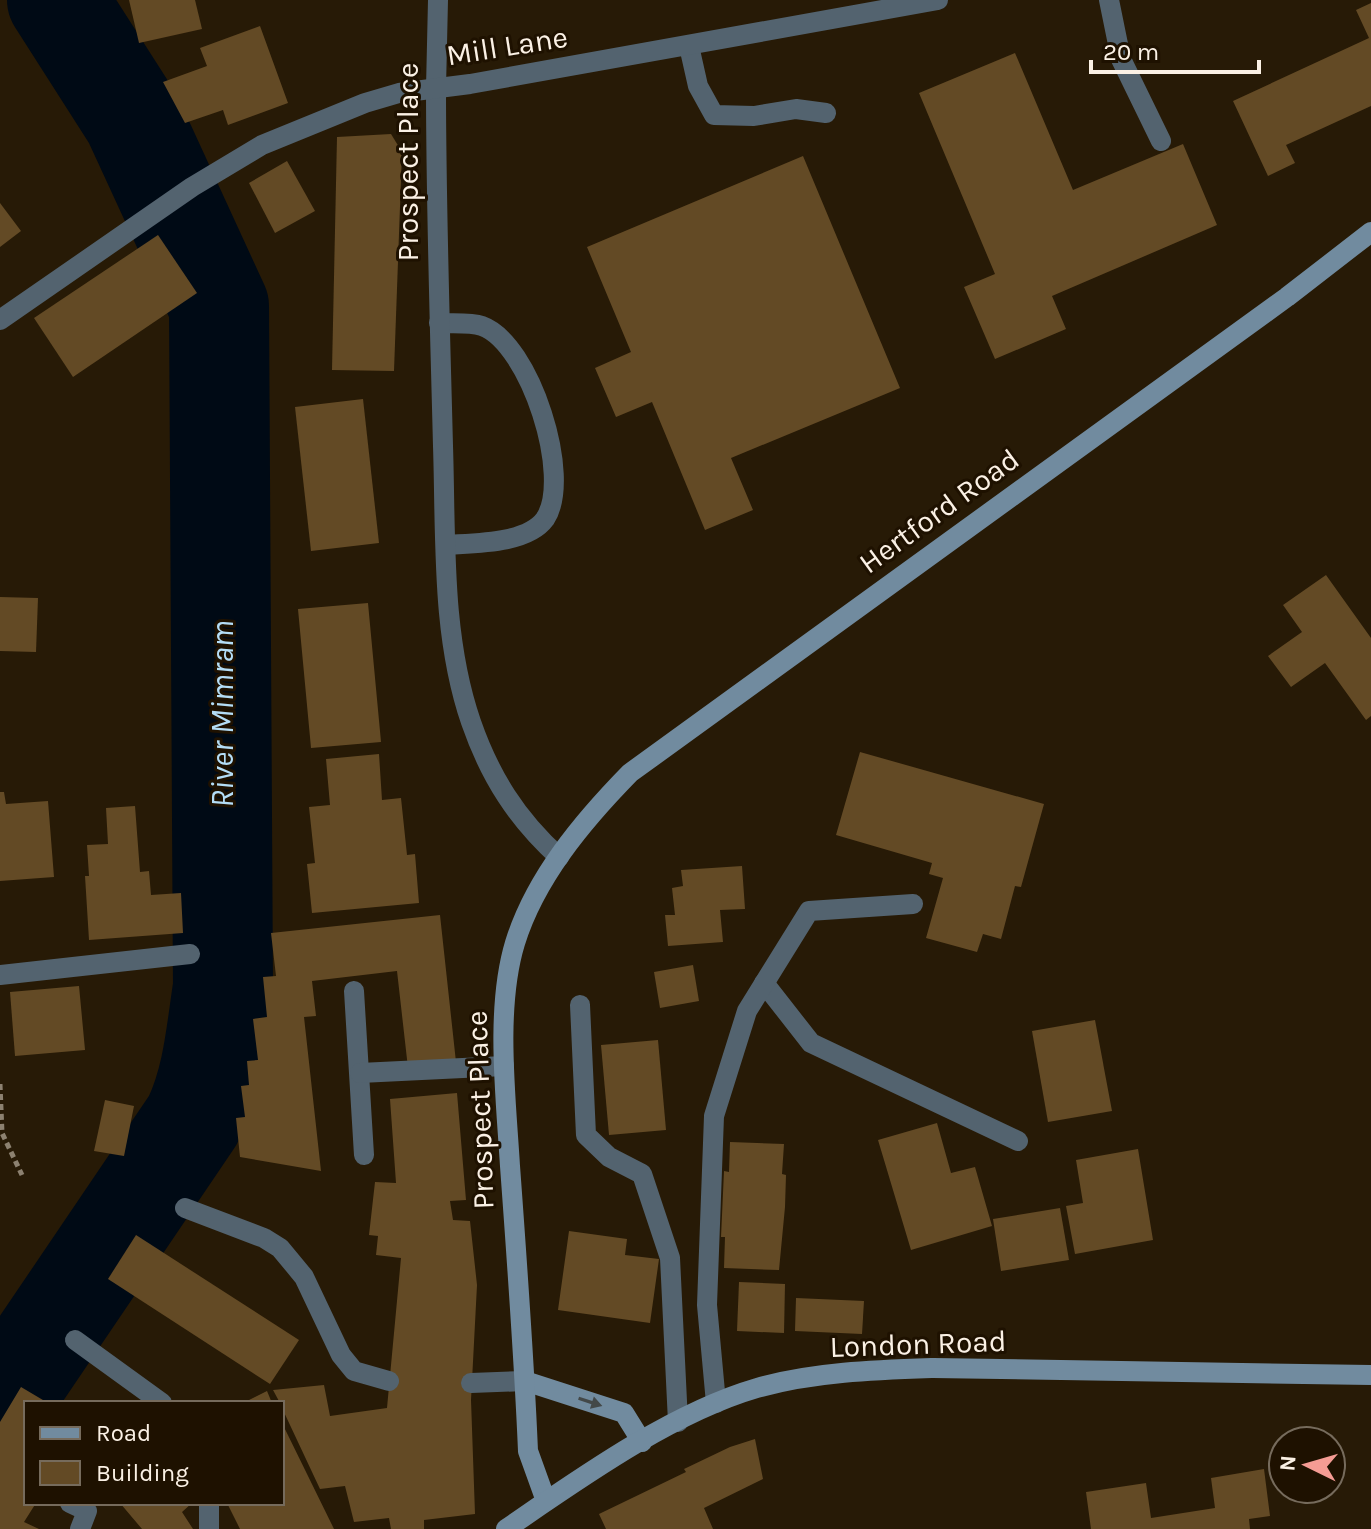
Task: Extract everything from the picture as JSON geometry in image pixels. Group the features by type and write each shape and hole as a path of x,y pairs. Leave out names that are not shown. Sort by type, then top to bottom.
{"street":[{"name":"Prospect Place","path":"438,0 439,323 446,545 453,652 471,722 497,783 533,833 559,857 531,900 514,945 506,999 504,1066 528,1451 546,1501"},
{"name":"Mill Lane","path":"0,320 192,187 262,145 365,103 399,93 689,46 938,0"},
{"path":"1109,0 1121,59 1161,141"},
{"path":"689,46 698,86 714,115 754,116 796,109 826,113"},
{"name":"Hertford Road","path":"559,857 597,807 630,773 1287,297 1371,232"},
{"path":"439,323 482,326 502,340 519,361 548,435 554,470 553,497 544,520 512,540 446,545"},
{"path":"716,1403 707,1305 714,1116 747,1011 809,911 913,904"},
{"path":"0,975 190,954"},
{"path":"764,983 811,1043 1018,1141"},
{"path":"354,991 364,1155"},
{"path":"580,1005 586,1135 609,1157 642,1174 670,1258 678,1422"},
{"path":"360,1073 504,1066"},
{"path":"185,1208 264,1238 280,1248 304,1277 341,1355 354,1371 389,1381"},
{"path":"75,1340 159,1401"},
{"name":"London Road","path":"506,1529 642,1442 716,1403 757,1388 814,1377 933,1368 1371,1375"},
{"path":"471,1383 525,1381 624,1413 642,1442"},
{"path":"74,1505 87,1511 80,1529"},
{"path":"209,1505 209,1529"}],"path":[{"path":"0,1084 2,1133 22,1175"}],"building":[{"path":"129,0 195,0 202,29 139,43"},
{"path":"1371,3 1371,106 1286,145 1295,163 1268,176 1233,101 1369,38 1356,10"},
{"path":"260,26 288,103 228,125 223,110 185,123 163,82 207,66 200,48"},
{"path":"1015,53 1073,190 1183,144 1217,225 1052,296 1066,329 995,359 964,287 995,274 919,93"},
{"path":"391,134 402,152 394,371 332,370 337,137"},
{"path":"803,156 900,388 731,458 753,510 705,530 652,402 616,417 595,368 631,352 587,247"},
{"path":"287,161 315,211 275,233 249,183"},
{"path":"0,203 21,231 0,247"},
{"path":"158,235 197,293 73,377 34,318"},
{"path":"363,399 379,543 311,551 295,407"},
{"path":"1326,575 1371,638 1371,716 1366,720 1325,663 1291,687 1268,656 1302,632 1283,605"},
{"path":"0,597 38,598 36,652 0,651"},
{"path":"368,603 381,742 311,748 298,609"},
{"path":"860,752 1044,804 1021,887 1015,886 1001,939 983,934 977,952 926,938 943,878 929,874 932,863 836,835"},
{"path":"379,754 382,800 401,798 407,855 415,854 419,903 312,913 307,864 315,863 309,807 330,805 326,759"},
{"path":"0,792 4,792 6,804 48,801 54,877 0,881"},
{"path":"135,806 140,872 149,871 151,895 181,893 183,933 89,940 85,876 89,876 87,845 108,844 106,808"},
{"path":"742,866 745,909 720,910 723,942 668,946 665,915 675,915 672,888 683,886 681,870"},
{"path":"440,915 456,1062 408,1068 397,971 312,981 316,1016 304,1017 321,1171 240,1157 236,1118 245,1117 241,1086 249,1085 247,1061 258,1060 253,1019 267,1017 263,977 276,976 271,933"},
{"path":"693,965 699,1001 660,1008 654,972"},
{"path":"79,986 85,1050 15,1056 10,992"},
{"path":"1095,1020 1112,1111 1048,1122 1032,1031"},
{"path":"658,1040 666,1130 609,1135 601,1045"},
{"path":"457,1093 466,1200 450,1201 453,1220 470,1221 477,1285 471,1400 475,1514 424,1520 424,1529 391,1529 389,1518 354,1522 345,1486 320,1489 284,1412 284,1401 279,1401 273,1390 324,1385 330,1416 387,1408 401,1258 376,1255 378,1236 369,1235 375,1182 396,1183 390,1099"},
{"path":"105,1100 134,1106 124,1156 94,1151"},
{"path":"937,1123 951,1173 975,1167 992,1226 911,1250 878,1140"},
{"path":"730,1142 784,1144 782,1174 786,1175 785,1207 779,1270 724,1268 725,1237 721,1237 724,1171 729,1172"},
{"path":"1138,1149 1153,1240 1075,1254 1066,1206 1083,1203 1076,1160"},
{"path":"1060,1208 1069,1260 1001,1271 993,1219"},
{"path":"569,1231 627,1239 625,1255 659,1259 650,1323 558,1310"},
{"path":"136,1235 299,1340 270,1384 108,1279"},
{"path":"739,1282 785,1284 784,1333 737,1331"},
{"path":"796,1298 864,1301 862,1334 795,1331"},
{"path":"21,1387 45,1401 24,1401 24,1505 35,1505 24,1522 39,1529 0,1529 0,1422"},
{"path":"267,1391 271,1401 247,1401"},
{"path":"284,1427 334,1529 240,1529 228,1505 284,1505"},
{"path":"755,1439 763,1479 704,1508 713,1529 606,1529 599,1514 686,1472 684,1469"},
{"path":"1264,1469 1270,1516 1249,1519 1250,1529 1091,1529 1086,1492 1146,1483 1151,1518 1215,1508 1211,1478"},
{"path":"122,1505 190,1505 182,1512 193,1529 142,1529"}],"waterway":[{"name":"River Mimram","path":"0,1405 193,1120 209,1071 223,987 219,306 133,119 57,0"}]}
